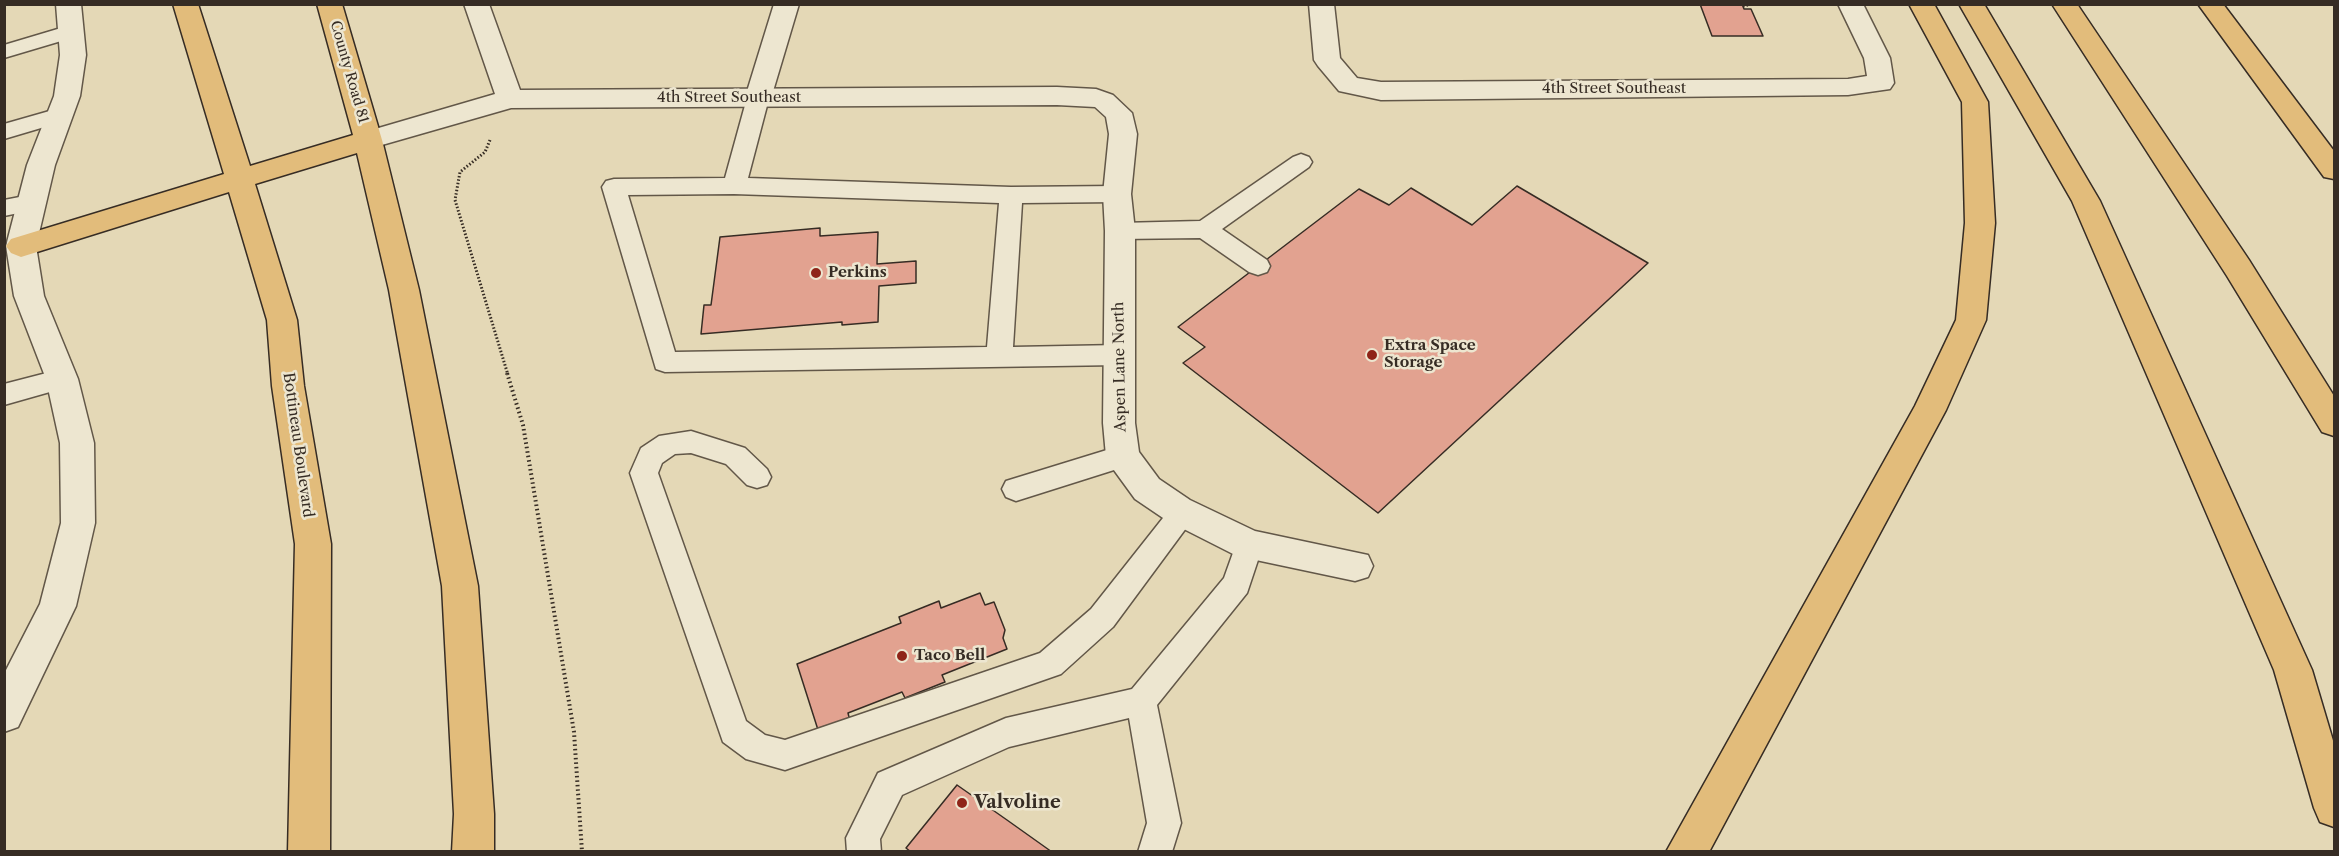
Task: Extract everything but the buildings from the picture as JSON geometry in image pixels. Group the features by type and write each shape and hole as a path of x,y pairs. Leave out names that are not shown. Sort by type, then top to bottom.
{"highway":[{"name":"Bottineau Boulevard","path":"185,4 282,320 288,386 313,544 309,852"},
{"name":"County Road 81","path":"329,4 368,140"},
{"path":"1686,852 1930,410 1971,320 1980,222 1975,102 1921,4"},
{"path":"1971,4 2086,201 2293,670 2334,808"},
{"path":"2064,4 2238,268 2334,423"},
{"path":"2210,4 2334,170"},
{"path":"2284,102 2334,154"},
{"path":"21,246 368,140 404,290 460,586 474,814 473,852"}],"street":[{"path":"476,4 510,99"},
{"path":"758,98 787,4"},
{"name":"4th Street Southeast","path":"1321,4 1327,60 1348,85 1381,91 1848,87 1881,83 1877,58 1850,4"},
{"path":"4,714 58,606 78,523 77,443 62,378 28,296 17,206 41,165 67,96 73,55 70,18"},
{"name":"4th Street Southeast","path":"368,140 510,99 1057,96 1096,98"},
{"name":"Aspen Lane North","path":"1096,98 1104,101 1119,113 1123,134 1117,194 1120,231 1119,423 1123,456 1147,489 1184,513 1249,545 1355,566"}],"lane":[{"path":"4,52 70,18"},
{"path":"734,186 758,98"},
{"path":"4,132 60,115"},
{"path":"1120,231 1205,229 1301,162"},
{"path":"1117,194 1011,195 734,186 614,187 664,362 1119,355"},
{"path":"999,356 1011,195"},
{"path":"1205,229 1258,266"},
{"path":"4,395 62,378"},
{"path":"757,477 735,456 691,442 669,444 651,456 644,473 734,731 757,748 785,755 1050,664 1102,618 1184,513"},
{"path":"1016,489 1123,456"},
{"path":"864,852 862,838 890,784 1006,733 1141,701 1237,584 1249,545"},
{"path":"1141,701 1164,823 1155,852"}],"path":[{"path":"1743,6 1752,4"},
{"path":"510,99 485,152 460,172 455,200 524,425 574,732 582,852"}],"place":[{"name":"Perkins","path":"816,273"},
{"name":"Extra Space Storage","path":"1372,355"},
{"name":"Taco Bell","path":"902,656"},
{"name":"Valvoline","path":"962,803"}]}
